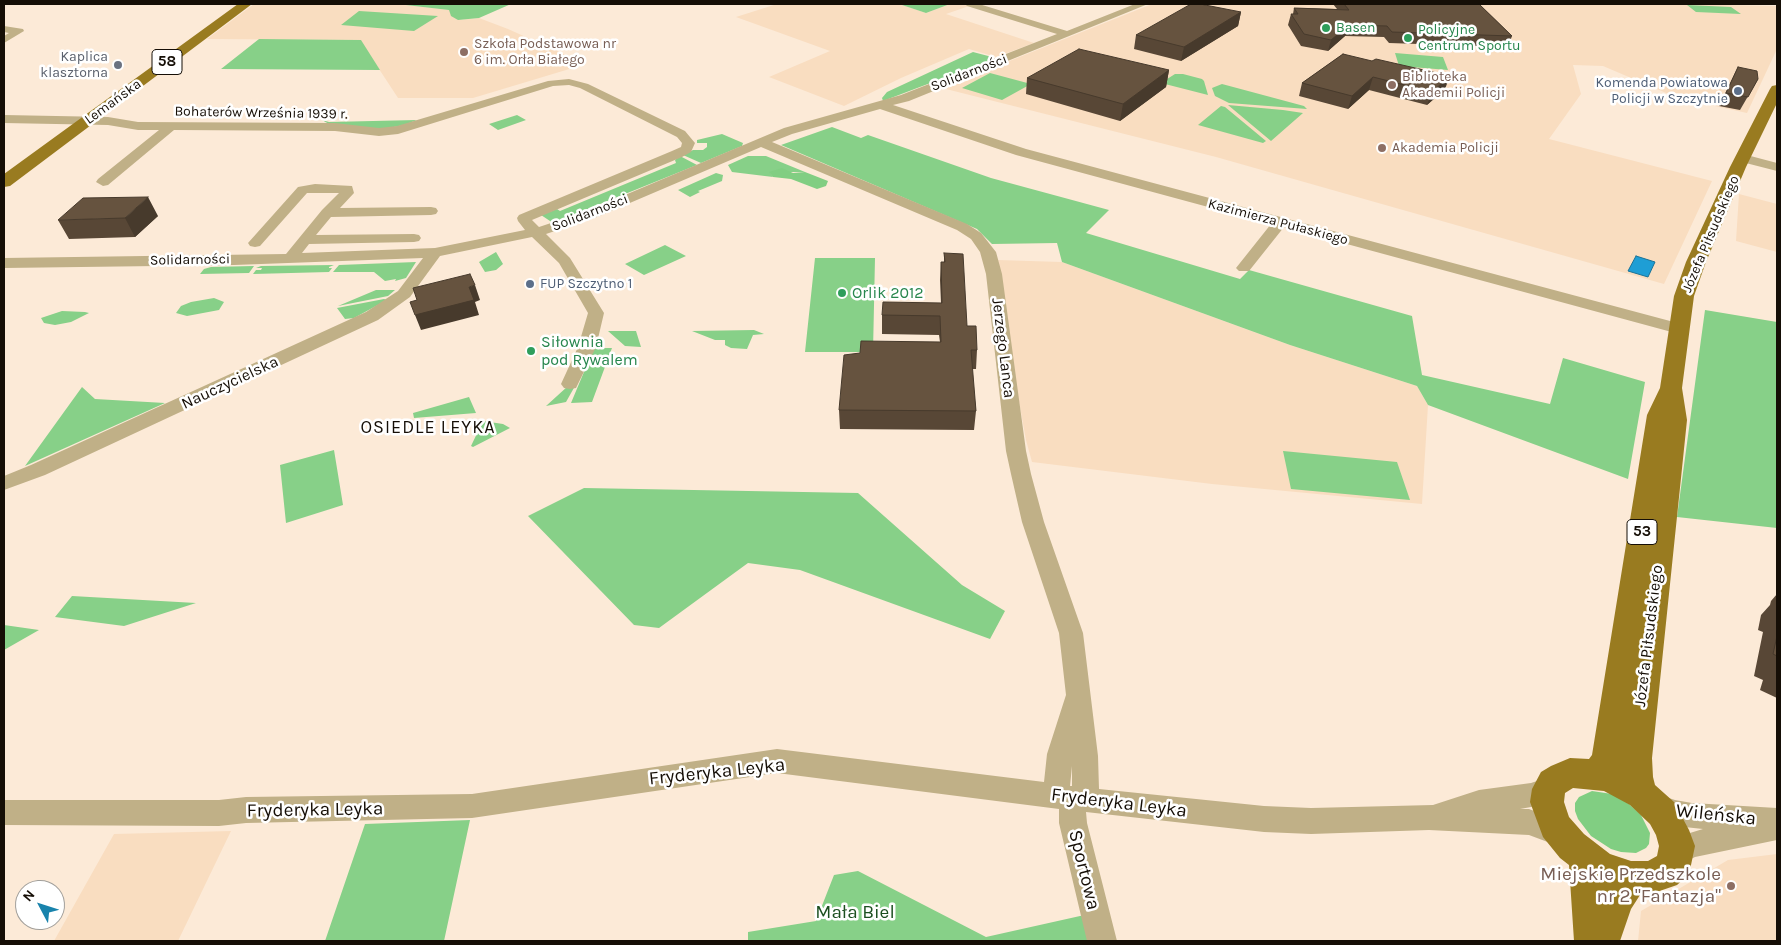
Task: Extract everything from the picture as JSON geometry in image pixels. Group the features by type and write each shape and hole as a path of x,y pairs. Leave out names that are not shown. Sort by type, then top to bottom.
{"main road":[{"name":"Lemańska","path":"4,182 246,4"},
{"name":"Józefa Piłsudskiego","path":"1648,800 1636,777 1636,758 1675,420 1671,388 1684,296 1696,262 1743,158 1776,93"},
{"name":"Józefa Piłsudskiego","path":"1597,774 1606,762 1611,746 1658,415 1671,388"},
{"name":"53","path":"1550,789 1558,779 1570,773 1597,774 1612,778 1648,800 1672,830 1677,854"},
{"path":"1550,789 1548,810 1573,846 1599,867 1631,878 1648,878 1664,873 1673,865 1677,854"},
{"path":"1573,846 1594,941"},
{"path":"1600,941 1621,890 1631,878"}],"street":[{"path":"970,4 1067,34"},
{"name":"Solidarności","path":"4,263 290,258 435,253 536,232 592,214 760,142 800,127 905,98 1142,4"},
{"path":"4,30 19,31 4,40"},
{"name":"Bohaterów Września 1939 r.","path":"4,119 108,121 138,126 335,127 370,132 391,131 552,83 569,82 584,86 681,134 688,141 686,148 677,154 526,216 525,221 536,232"},
{"name":"Kazimierza Pułaskiego","path":"880,105 1021,152 1679,330"},
{"path":"103,182 171,126"},
{"name":"Jerzego Lanca","path":"760,142 937,215 970,231 985,248 994,274 1017,459 1033,522 1062,602 1071,633 1086,756 1071,798"},
{"path":"1743,158 1777,166"},
{"path":"255,243 303,190 314,188 348,189 347,193 290,258"},
{"path":"328,213 431,211"},
{"path":"1244,268 1280,222"},
{"path":"536,232 565,261 596,313 587,347 570,384"},
{"path":"306,240 414,238"},
{"name":"Nauczycielska","path":"4,483 90,446 372,316 404,294 435,253"},
{"name":"Fryderyka Leyka","path":"4,812 219,813 246,810 472,806 777,761 1071,798 1264,819 1311,821 1429,817 1529,822 1573,846"},
{"name":"Fryderyka Leyka","path":"1429,817 1479,802 1531,795 1550,789"},
{"name":"Sportowa","path":"1071,798 1073,823 1102,941"},
{"name":"Wileńska","path":"1648,800 1675,813 1692,816 1777,821"},
{"name":"Wileńska","path":"1677,854 1690,845 1777,827"}],"shaded area":[{"name":"Szkoła Podstawowa nr 6 im. Orła Białego","path":"254,4 397,4 450,10 458,20 479,18 586,64 473,98 398,98 360,40 207,39"},
{"path":"777,4 899,4 926,13 950,4 975,4 946,14 1034,43 996,57 969,49 901,78 844,106 769,77 830,51 736,17"},
{"name":"Akademia Policji","path":"1152,4 1673,4 1777,6 1777,49 1747,113 1678,98 1603,66 1573,65 1581,94 1549,139 1712,181 1664,284 1216,157 942,88"},
{"path":"1739,194 1777,204 1777,252 1736,241"},
{"path":"998,260 1062,262 1290,345 1417,386 1428,405 1422,504 1212,484 1032,462 1013,369"},
{"path":"231,831 178,941 54,941 60,930 65,930 65,921 114,834"},
{"name":"Miejskie Przedszkole nr 2 \"Fantazja\"","path":"1777,854 1777,941 1638,941 1641,911 1728,860"}],"green space":[{"path":"397,4 511,4 479,18 458,20 451,16 449,10"},
{"path":"899,4 950,4 926,13"},
{"path":"1687,5 1731,7 1741,14 1696,12"},
{"path":"359,11 438,16 414,31 341,25"},
{"path":"259,39 361,40 380,70 221,69"},
{"path":"973,52 992,57 991,60 883,101 882,98 887,92"},
{"path":"1395,53 1443,57 1448,70 1399,66"},
{"path":"990,73 1031,84 1002,100 962,88"},
{"path":"1175,74 1202,79 1208,95 1165,84 1164,81"},
{"path":"1222,84 1304,106 1307,109 1229,103 1215,96 1212,88"},
{"path":"1228,105 1283,110 1303,113 1271,141"},
{"path":"1221,106 1225,107 1266,141 1263,143 1198,125"},
{"path":"517,115 526,120 498,130 489,124"},
{"path":"322,120 329,122 417,120 404,125 379,130 329,124"},
{"path":"832,127 861,138 868,135 991,178 1109,210 1086,233 1240,279 1249,270 1412,316 1422,375 1550,404 1563,358 1645,382 1628,479 1428,405 1417,386 1290,345 1062,262 1057,243 992,244 977,229 781,145"},
{"path":"722,134 743,143 742,146 701,163 683,155 693,150 703,150 707,147 707,143 697,143 697,140"},
{"path":"680,156 697,165 553,223 541,215 557,209 560,211 676,163 675,160"},
{"path":"748,156 766,156 805,172 770,172 773,177 732,172 728,165"},
{"path":"782,168 793,173 805,172 828,181 826,186 817,189 791,179 773,177 769,172"},
{"path":"716,173 723,175 722,181 698,191 700,192 690,197 678,190"},
{"path":"665,245 686,256 644,275 625,264"},
{"path":"496,252 503,264 496,270 485,272 479,262"},
{"name":"Orlik 2012","path":"815,258 875,258 873,352 805,352"},
{"path":"416,262 406,278 395,281 396,279 385,281 374,272 333,272 339,265"},
{"path":"334,265 329,267 332,268 329,272 253,274 256,270 261,270 262,268 256,268 261,266"},
{"path":"254,266 249,273 200,274 204,269 211,267"},
{"path":"376,290 395,290 388,296 338,306"},
{"path":"214,298 224,302 219,310 187,316 176,313 181,306 191,302"},
{"path":"387,300 354,318 345,319 337,308"},
{"path":"1705,310 1777,322 1777,528 1677,517"},
{"path":"62,311 89,313 71,322 55,325 44,323 41,318"},
{"path":"754,330 764,334 753,335 747,349 731,348 725,345 725,340 715,340 692,331"},
{"path":"608,331 636,331 641,347 625,346"},
{"path":"594,348 612,348 592,402 571,403"},
{"path":"568,386 575,386 566,402 546,406"},
{"path":"82,387 95,399 165,403 25,466"},
{"path":"469,397 476,413 414,418 413,413"},
{"path":"483,421 503,424 510,428 473,447 471,446"},
{"path":"334,450 343,505 286,523 280,465"},
{"path":"1283,451 1397,462 1410,500 1291,489"},
{"path":"584,488 858,493 962,585 1005,611 990,639 800,570 748,563 659,628 634,625 528,516"},
{"path":"72,596 196,603 124,626 55,617"},
{"path":"4,625 39,630 4,650"},
{"path":"1592,791 1612,794 1629,804 1641,815 1650,833 1649,844 1646,848 1636,853 1621,852 1611,849 1591,836 1578,819 1575,803 1579,797"},
{"path":"470,820 444,941 325,941 365,824"},
{"name":"Mała Biel","path":"858,871 986,937 1089,914 1095,941 748,941 748,932 816,921 834,875"}],"water":[{"path":"1636,256 1655,262 1648,277 1628,271"}],"building":[{"path":"1191,4 1241,12 1184,47 1136,35"},
{"path":"1344,4 1479,4 1512,36 1392,32 1387,26 1349,25 1331,40 1304,34 1291,14 1298,14 1294,8 1349,10"},
{"path":"1079,49 1169,70 1123,104 1027,78"},
{"path":"1343,54 1372,61 1376,59 1450,76 1432,92 1373,77 1352,96 1302,83"},
{"path":"1738,67 1757,71 1758,79 1748,97 1726,93"},
{"path":"148,197 125,218 58,220 83,198"},
{"path":"944,253 963,254 967,326 976,326 977,350 971,350 976,411 839,410 844,355 860,353 861,341 941,342 940,316 882,315 883,302 942,303 941,262 945,262"},
{"path":"470,274 475,285 469,287 474,300 415,315 410,302 417,300 413,288"},
{"path":"1777,636 1777,656 1773,654"}],"place":[{"name":"Basen","path":"1326,28"},
{"name":"Policyjne Centrum Sportu","path":"1408,38"},
{"name":"Szkoła Podstawowa nr 6 im. Orła Białego","path":"464,52"},
{"name":"Kaplica klasztorna","path":"118,65"},
{"name":"Biblioteka Akademii Policji","path":"1392,85"},
{"name":"Komenda Powiatowa Policji w Szczytnie","path":"1738,91"},
{"name":"Akademia Policji","path":"1382,148"},
{"name":"FUP Szczytno 1","path":"530,284"},
{"name":"Orlik 2012","path":"842,293"},
{"name":"Siłownia pod Rywalem","path":"531,351"},
{"name":"Miejskie Przedszkole nr 2 \"Fantazja\"","path":"1731,886"}],"district":[{"name":"OSIEDLE LEYKA","path":"428,428"}]}
